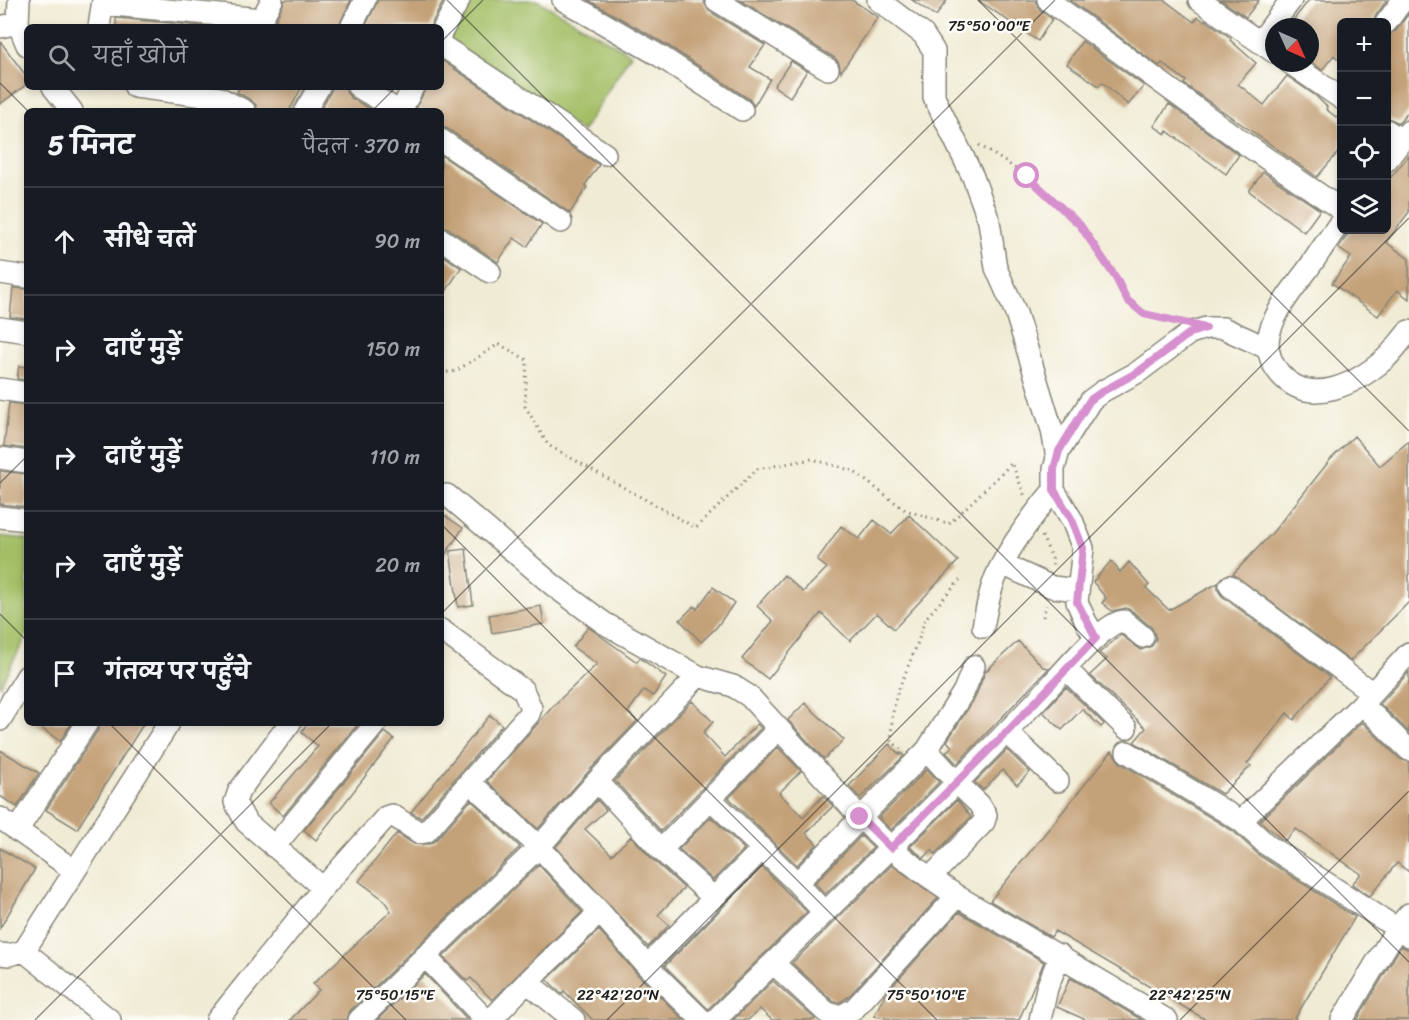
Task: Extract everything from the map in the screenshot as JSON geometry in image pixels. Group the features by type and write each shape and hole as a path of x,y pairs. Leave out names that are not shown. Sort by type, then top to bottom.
{"street":[{"path":"19,0 9,25 24,42"},
{"path":"99,24 103,2 259,23 272,0"},
{"path":"353,24 366,0"},
{"path":"444,28 459,0"},
{"path":"562,0 660,56 742,110"},
{"path":"716,0 828,69"},
{"path":"878,0 923,34 934,51 934,97 973,177 990,221 996,268 1016,313 1052,430 1057,458"},
{"path":"1048,0 1241,141 1337,207"},
{"path":"1199,0 1265,46"},
{"path":"1282,18 1291,0"},
{"path":"1390,18 1403,0"},
{"path":"444,47 605,154"},
{"path":"1305,72 1337,92"},
{"path":"55,90 70,108"},
{"path":"156,90 219,99 238,108"},
{"path":"307,108 317,90"},
{"path":"362,90 395,108"},
{"path":"402,108 411,90"},
{"path":"1391,150 1399,134"},
{"path":"444,142 561,222"},
{"path":"1337,226 1282,304 1269,332 1267,348 1274,367 1287,381 1300,389 1317,392 1347,383 1385,358 1409,331"},
{"path":"444,241 490,272"},
{"path":"0,273 24,277"},
{"path":"0,328 24,332"},
{"path":"1091,630 1078,596 1083,548 1072,520 1054,490 1054,469 1059,451 1090,400 1138,372 1190,333 1206,328 1223,328 1267,348"},
{"path":"0,389 24,393"},
{"path":"0,458 24,462"},
{"path":"983,627 994,583 1002,564 1032,516 1054,490"},
{"path":"444,497 554,586 604,623 698,676 733,686 749,696 860,817 891,848 930,878 1167,1020"},
{"path":"0,517 24,520"},
{"path":"1002,564 1078,596"},
{"path":"1230,586 1367,698 1409,750"},
{"path":"715,1020 1007,732 1066,669 1091,630 1124,621 1143,637"},
{"path":"217,1020 323,888 386,817 392,815 420,833 426,832 529,714 531,708 523,690 444,637"},
{"path":"1241,821 1367,698 1409,653"},
{"path":"797,883 927,750 964,691 974,666"},
{"path":"1066,669 1126,728"},
{"path":"359,1020 539,846 597,781 698,676"},
{"path":"0,720 24,681"},
{"path":"17,831 85,726"},
{"path":"0,954 9,955 24,951 167,726"},
{"path":"288,726 239,791 235,802 246,822 323,888"},
{"path":"274,846 374,726"},
{"path":"661,849 778,729"},
{"path":"1007,732 1058,781"},
{"path":"927,750 979,804 986,816 984,822 930,878"},
{"path":"1127,752 1241,821 1267,845 1405,926 1342,1020"},
{"path":"597,781 661,849 714,898"},
{"path":"470,782 539,846 647,966 702,1020"},
{"path":"711,799 824,912"},
{"path":"0,818 75,871"},
{"path":"647,966 762,849"},
{"path":"773,963 826,1012 834,1017 845,1014 855,1008 957,896"},
{"path":"491,1020 600,912"},
{"path":"24,951 110,1020"},
{"path":"1040,1020 1047,988 1060,955"},
{"path":"425,956 486,1020"},
{"path":"527,982 574,1020"}],"path":[{"path":"972,140 1027,176 1080,225 1116,278 1127,300 1144,314 1206,328"},
{"path":"444,373 456,371 499,344 527,360 525,406 548,445 696,528 757,469 812,459 853,471 904,510 949,524 1012,463 1032,516 1052,558 1052,587 1043,617"},
{"path":"891,741 896,696 925,620 960,580"}],"green space":[{"path":"464,0 537,0 631,54 582,132 444,40 444,33"},
{"path":"0,536 24,539 24,641 0,687"}],"building":[{"path":"285,0 351,0 339,24 274,24"},
{"path":"378,0 444,0 432,24 366,24"},
{"path":"588,0 703,0 709,11 765,45 750,67 770,79 754,106 749,99 667,45"},
{"path":"740,0 852,0 878,17 841,72 835,58"},
{"path":"912,0 947,0 936,16"},
{"path":"978,0 1035,0 1040,10 1052,19 1038,41"},
{"path":"1070,0 1164,0 1194,22 1198,17 1205,20 1231,38 1230,40 1256,63 1238,84 1264,105 1287,76 1316,96 1327,107 1326,109 1337,118 1337,154 1317,177 1184,84 1186,81 1162,63 1159,66"},
{"path":"1221,0 1259,0 1246,17"},
{"path":"1309,0 1387,0 1375,18 1337,18 1337,58 1334,55 1322,70 1319,68 1319,18 1295,18"},
{"path":"1409,13 1409,111 1399,123 1391,119 1391,33 1396,31"},
{"path":"116,18 179,24 116,24"},
{"path":"0,41 24,73 24,86 0,104"},
{"path":"1082,41 1144,86 1128,105 1102,82 1099,86 1067,64"},
{"path":"791,61 807,71 790,97 774,86"},
{"path":"444,62 599,165 570,213 444,128 444,108 416,108 425,90 444,90"},
{"path":"238,90 300,90 291,108 257,108 251,100 237,92"},
{"path":"331,90 346,90 351,98 369,108 322,108"},
{"path":"1169,104 1239,155 1226,174 1167,131 1166,134 1154,126"},
{"path":"1409,155 1409,212 1386,242 1409,259 1409,299 1397,290 1378,316 1332,283 1351,257 1338,248 1348,234 1391,234 1391,177"},
{"path":"444,157 542,224 527,247 514,238 498,262 444,227"},
{"path":"1263,172 1320,210 1304,232 1249,191"},
{"path":"444,256 461,268 444,294"},
{"path":"13,288 24,289 24,319 10,317"},
{"path":"19,366 24,367 24,380 17,379"},
{"path":"9,403 24,405 24,449 4,446"},
{"path":"1354,436 1380,466 1409,441 1409,602 1350,661 1233,574 1273,532 1330,460"},
{"path":"0,471 24,474 24,507 0,504"},
{"path":"444,515 463,528 444,556"},
{"path":"909,515 958,561 894,629 877,613 850,641 821,613 768,679 742,659 773,621 757,606 784,575 803,592 827,568 817,560 841,526 859,539 874,520 891,534"},
{"path":"466,549 473,605 458,607 450,551"},
{"path":"1111,561 1120,572 1129,562 1149,585 1146,588 1169,610 1218,583 1218,590 1222,596 1330,677 1294,720 1287,713 1247,764 1251,766 1222,794 1134,742 1146,728 1090,675 1107,659 1099,653 1121,635 1141,650 1152,646 1156,639 1152,628 1132,611 1126,608 1112,611 1102,603 1106,598 1093,582"},
{"path":"713,587 734,603 716,628 701,642 680,620 694,606 697,609"},
{"path":"541,606 544,624 492,633 489,615"},
{"path":"588,627 637,662 640,658 666,677 653,696 644,690 628,712 637,721 538,829 487,781 555,704 597,664 573,647"},
{"path":"1018,641 1043,667 1049,668 957,764 946,752 952,747 947,741 975,698 985,672"},
{"path":"1409,672 1409,732 1380,704"},
{"path":"1066,687 1104,724 1101,727 1082,709 1062,730 1043,712"},
{"path":"692,701 713,722 703,733 725,757 757,724 761,728 661,831 615,781"},
{"path":"805,703 844,740 824,759 788,720"},
{"path":"490,715 502,725 421,818 411,812"},
{"path":"1362,722 1400,759 1409,762 1409,872 1397,863 1370,896 1352,884 1361,874 1296,829 1284,841 1260,821"},
{"path":"38,726 70,726 60,741"},
{"path":"99,726 142,726 77,829 46,810"},
{"path":"306,726 357,726 283,816 269,803 318,746 301,732"},
{"path":"385,732 394,739 316,840 304,830"},
{"path":"889,744 904,756 860,798 849,786"},
{"path":"778,747 801,771 779,793 803,817 823,796 833,806 806,833 817,844 797,865 729,798"},
{"path":"0,750 39,773 17,807 0,796"},
{"path":"1007,750 1030,772 1017,785 1003,770 983,790 975,782"},
{"path":"1112,751 1120,763 1233,831 1260,856 1355,917 1294,1020 1206,1020 1055,931 1051,937 990,901"},
{"path":"927,769 939,782 891,830 879,818"},
{"path":"471,800 520,847 350,1011 347,1020 290,1020 319,990 313,984 391,911 383,899 359,881 397,833 414,844 429,844 436,840"},
{"path":"597,800 606,810 585,829 612,855 631,836 684,888 658,915 669,925 648,947 556,847"},
{"path":"957,800 971,817 935,854 932,850 924,858 910,847"},
{"path":"711,817 744,849 713,880 679,849"},
{"path":"861,836 873,848 825,894 815,883"},
{"path":"0,848 35,869 0,928"},
{"path":"539,865 582,912 492,1000 471,978 467,981 443,957"},
{"path":"892,865 938,898 849,996 840,1002 834,1002 792,963"},
{"path":"762,867 807,912 708,1009 665,966"},
{"path":"959,912 1044,962 1019,1020 896,1020 874,1016 886,993"},
{"path":"599,930 638,975 684,1020 593,1020 564,991 562,994 547,980"},
{"path":"1401,946 1409,950 1409,1020 1357,1020"},
{"path":"425,974 468,1020 377,1020"},
{"path":"1070,978 1142,1020 1086,1020 1057,1007"},
{"path":"773,981 815,1019 772,1020 760,1009 748,1020 733,1020"}],"route":[{"path":"860,817 891,848 1007,732 1096,638 1077,602 1083,548 1072,520 1054,490 1054,469 1059,451 1090,400 1138,372 1190,333 1206,328 1144,314 1127,300 1116,278 1080,225 1027,176"}]}
